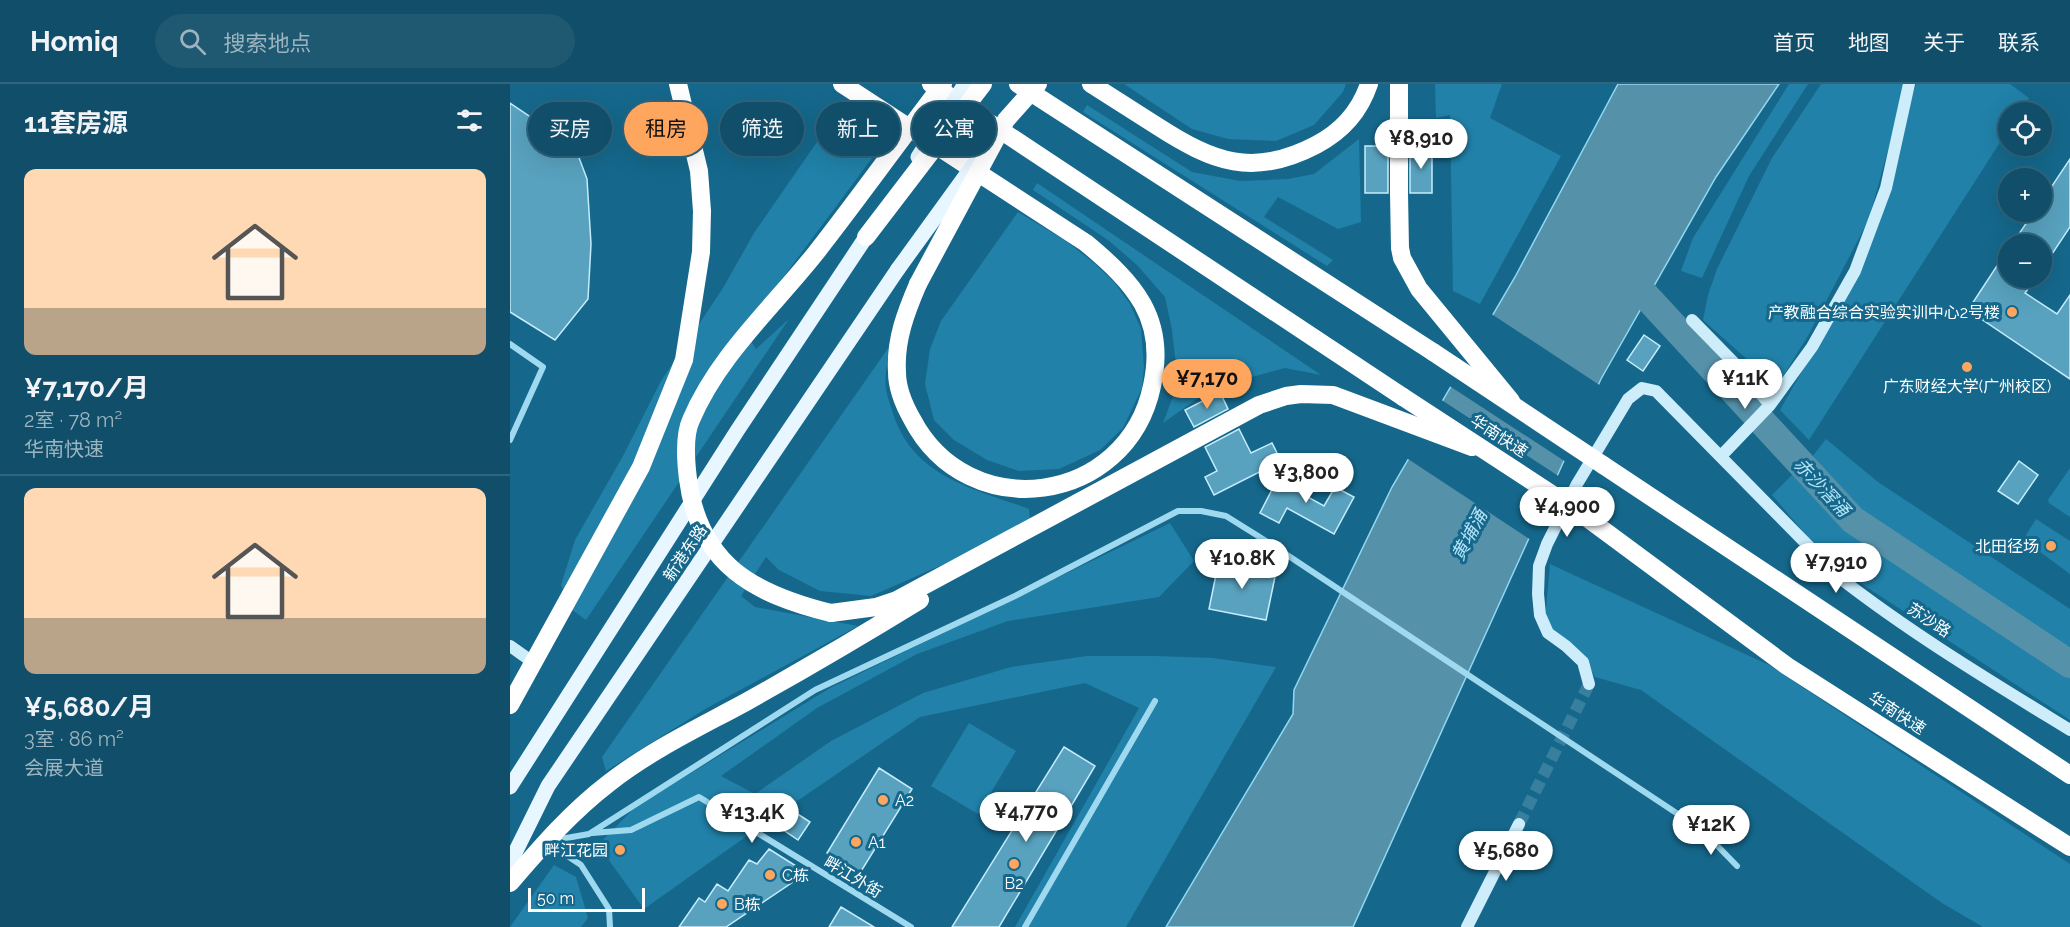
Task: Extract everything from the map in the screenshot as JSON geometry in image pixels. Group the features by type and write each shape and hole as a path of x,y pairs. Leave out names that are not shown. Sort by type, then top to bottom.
{"highway":[{"path":"513,692 534,663 641,466 684,360 701,252 702,211 699,171 678,84"},
{"path":"842,84 1059,225 1117,269 1136,292 1148,316 1155,343 1155,372 1149,400 1137,428 1118,453 1089,474 1061,485 1040,489 1016,489 993,485 950,464 932,448 917,429 904,404 897,373 898,344 904,318 918,284 1006,120 1038,84"},
{"name":"华南快速","path":"931,84 1579,512 1787,666 2070,847"},
{"path":"943,84 814,255 732,351 709,386 689,423 686,461 691,503 707,538 732,570 764,592 795,604 831,613 876,607 897,600 1259,405 1286,396 1318,393 1333,395 1489,453"},
{"path":"866,237 983,84"},
{"name":"华南快速","path":"1018,84 1433,352 2070,774"},
{"path":"1091,84 1190,147 1232,162 1254,163 1280,160 1301,153 1324,141 1347,122 1365,96 1369,84"},
{"path":"1399,84 1399,214 1402,258 1419,289 1516,408"},
{"path":"1399,112 1413,84"},
{"path":"510,883 573,813 608,783 641,760 820,661 1077,505"}],"main road":[{"name":"新港东路","path":"510,787 737,431 965,84"},
{"name":"新港东路","path":"510,863 548,786 898,269 1031,84"}],"street":[{"path":"1721,456 1770,405 1812,346 1855,271 1886,188 1909,84"},
{"path":"1692,320 1770,405"},
{"path":"510,344 543,367 510,440"},
{"name":"苏沙路","path":"1589,684 1583,662 1548,633 1540,615 1539,566 1547,544 1577,484 1628,399 1642,388 1656,392 1840,578 1927,639 2070,730"},
{"path":"546,841 589,834 815,690 1015,596 1178,512 1202,511 1226,516 1266,541 1702,830 1737,866"},
{"path":"510,646 534,663"},
{"path":"1025,927 1155,700"},
{"name":"畔江外街","path":"589,834 631,830 699,797 911,927"},
{"path":"1467,927 1519,824"},
{"path":"546,841 581,865 609,909 610,927"}],"shaded area":[{"path":"1124,84 1346,84 1343,92 1314,125 1276,141 1228,139 1192,129"},
{"path":"1435,84 1502,84 1490,118 1561,156 1480,304 1453,291 1450,115 1436,118"},
{"path":"1789,84 1808,84 1749,176 1702,278 1681,271 1693,238"},
{"path":"1821,84 1906,84 1869,219 1809,334 1777,386 1703,320 1717,269 1772,158"},
{"path":"1916,84 2010,84 2029,98 2026,102 1998,102 1998,146 1809,440 1780,410 1860,269"},
{"path":"1087,105 1192,172 1240,181 1288,179 1314,174 1359,139 1361,222 1338,229 1278,197 1264,217 1333,260 1327,266 1083,112"},
{"path":"816,143 816,156 874,156 744,330 756,349 789,319 586,620 571,609 561,585 575,540 623,456 661,381 723,288 754,233"},
{"path":"1037,183 1321,375 1285,368 1241,380 1197,399 1163,423 1178,383 1172,330 1165,297 1137,265 1108,240 1033,190"},
{"path":"1018,212 1066,241 1114,282 1130,304 1141,329 1144,367 1142,388 1123,428 1100,450 1059,469 1019,471 987,460 954,440 934,420 925,384 930,349 941,321"},
{"path":"889,347 885,379 887,394 900,430 912,449 927,464 945,476 1029,509 1030,522 951,561 871,596 820,591 779,570 766,557 741,596 755,607 858,626 707,708 606,771 602,757"},
{"path":"1826,439 1878,482 2070,609 2070,653 1862,513 1809,461"},
{"name":"北田径场","path":"2070,468 2070,517 2048,500"},
{"path":"1796,471 1844,521 1880,551 2070,677 2070,720 1845,573 1807,536 1772,495"},
{"name":"北田径场","path":"2036,519 2070,541 2070,574 2028,543 2026,535"},
{"path":"1170,523 1194,561 1159,597 1008,621 917,654 817,708 721,776 755,794 831,741 923,693 1011,667 1087,656 1155,656 1213,658 1276,667 1126,927 1015,927 1139,708 1085,683 920,717 644,909 598,845 634,808 830,688"},
{"path":"1550,564 1769,665 2070,864 2070,927 1983,927 1942,903 1641,690 1595,677 1587,661 1555,634 1545,620"},
{"path":"969,723 1016,751 978,814 931,786"},
{"path":"554,865 576,877 588,918 581,927 510,927"}],"water":[{"name":"黄埔涌","path":"1618,84 1779,84 1716,177 1601,379 1353,927 1166,927 1293,714 1294,690 1392,487 1515,277"}],"pier":[{"path":"1490,313 1601,386 1566,462 1448,385"},
{"path":"1440,399 1560,477 1531,540 1405,457"}],"building":[{"path":"510,103 528,115 528,156 578,156 587,179 591,244 588,299 555,340 510,312"},
{"path":"1365,146 1388,146 1388,193 1365,193"},
{"path":"1410,146 1432,146 1432,193 1410,193"},
{"path":"2070,159 2070,227 2052,254 2052,234 2019,234 2027,222 2052,222 2052,186"},
{"name":"产教融合综合实验实训中心2号楼","path":"1998,264 1998,288 2029,288 2025,293 2057,314 2070,295 2070,379 1968,310"},
{"path":"1644,335 1660,346 1643,371 1627,360"},
{"path":"1220,392 1228,409 1194,427 1185,410"},
{"path":"1239,429 1251,453 1272,443 1281,461 1214,495 1205,477 1217,471 1205,447"},
{"path":"2019,461 2038,475 2018,504 1998,491"},
{"path":"1282,470 1301,480 1295,490 1324,506 1335,487 1354,497 1334,534 1287,508 1279,523 1260,513"},
{"path":"1219,560 1276,572 1266,620 1209,609"},
{"path":"1064,747 1095,766 999,927 952,927"},
{"path":"879,768 912,789 860,873 827,853"},
{"path":"790,809 810,822 798,840 779,827"},
{"path":"769,849 804,871 799,878 726,927 679,927 699,898 705,902 717,884 728,891 749,860 757,864"},
{"path":"841,907 874,927 829,927"}],"waterway":[{"name":"赤沙滘涌","path":"1621,269 1853,520 2070,664"}],"tunnel":[{"path":"1519,824 1589,684"}],"place":[{"name":"产教融合综合实验实训中心2号楼","path":"2012,312"},
{"name":"广东财经大学(广州校区)","path":"1967,367"},
{"name":"北田径场","path":"2051,546"},
{"name":"A2","path":"883,800"},
{"name":"A1","path":"856,842"},
{"name":"畔江花园","path":"620,850"},
{"name":"B2","path":"1014,864"},
{"name":"C栋","path":"770,875"},
{"name":"B栋","path":"722,904"}]}
